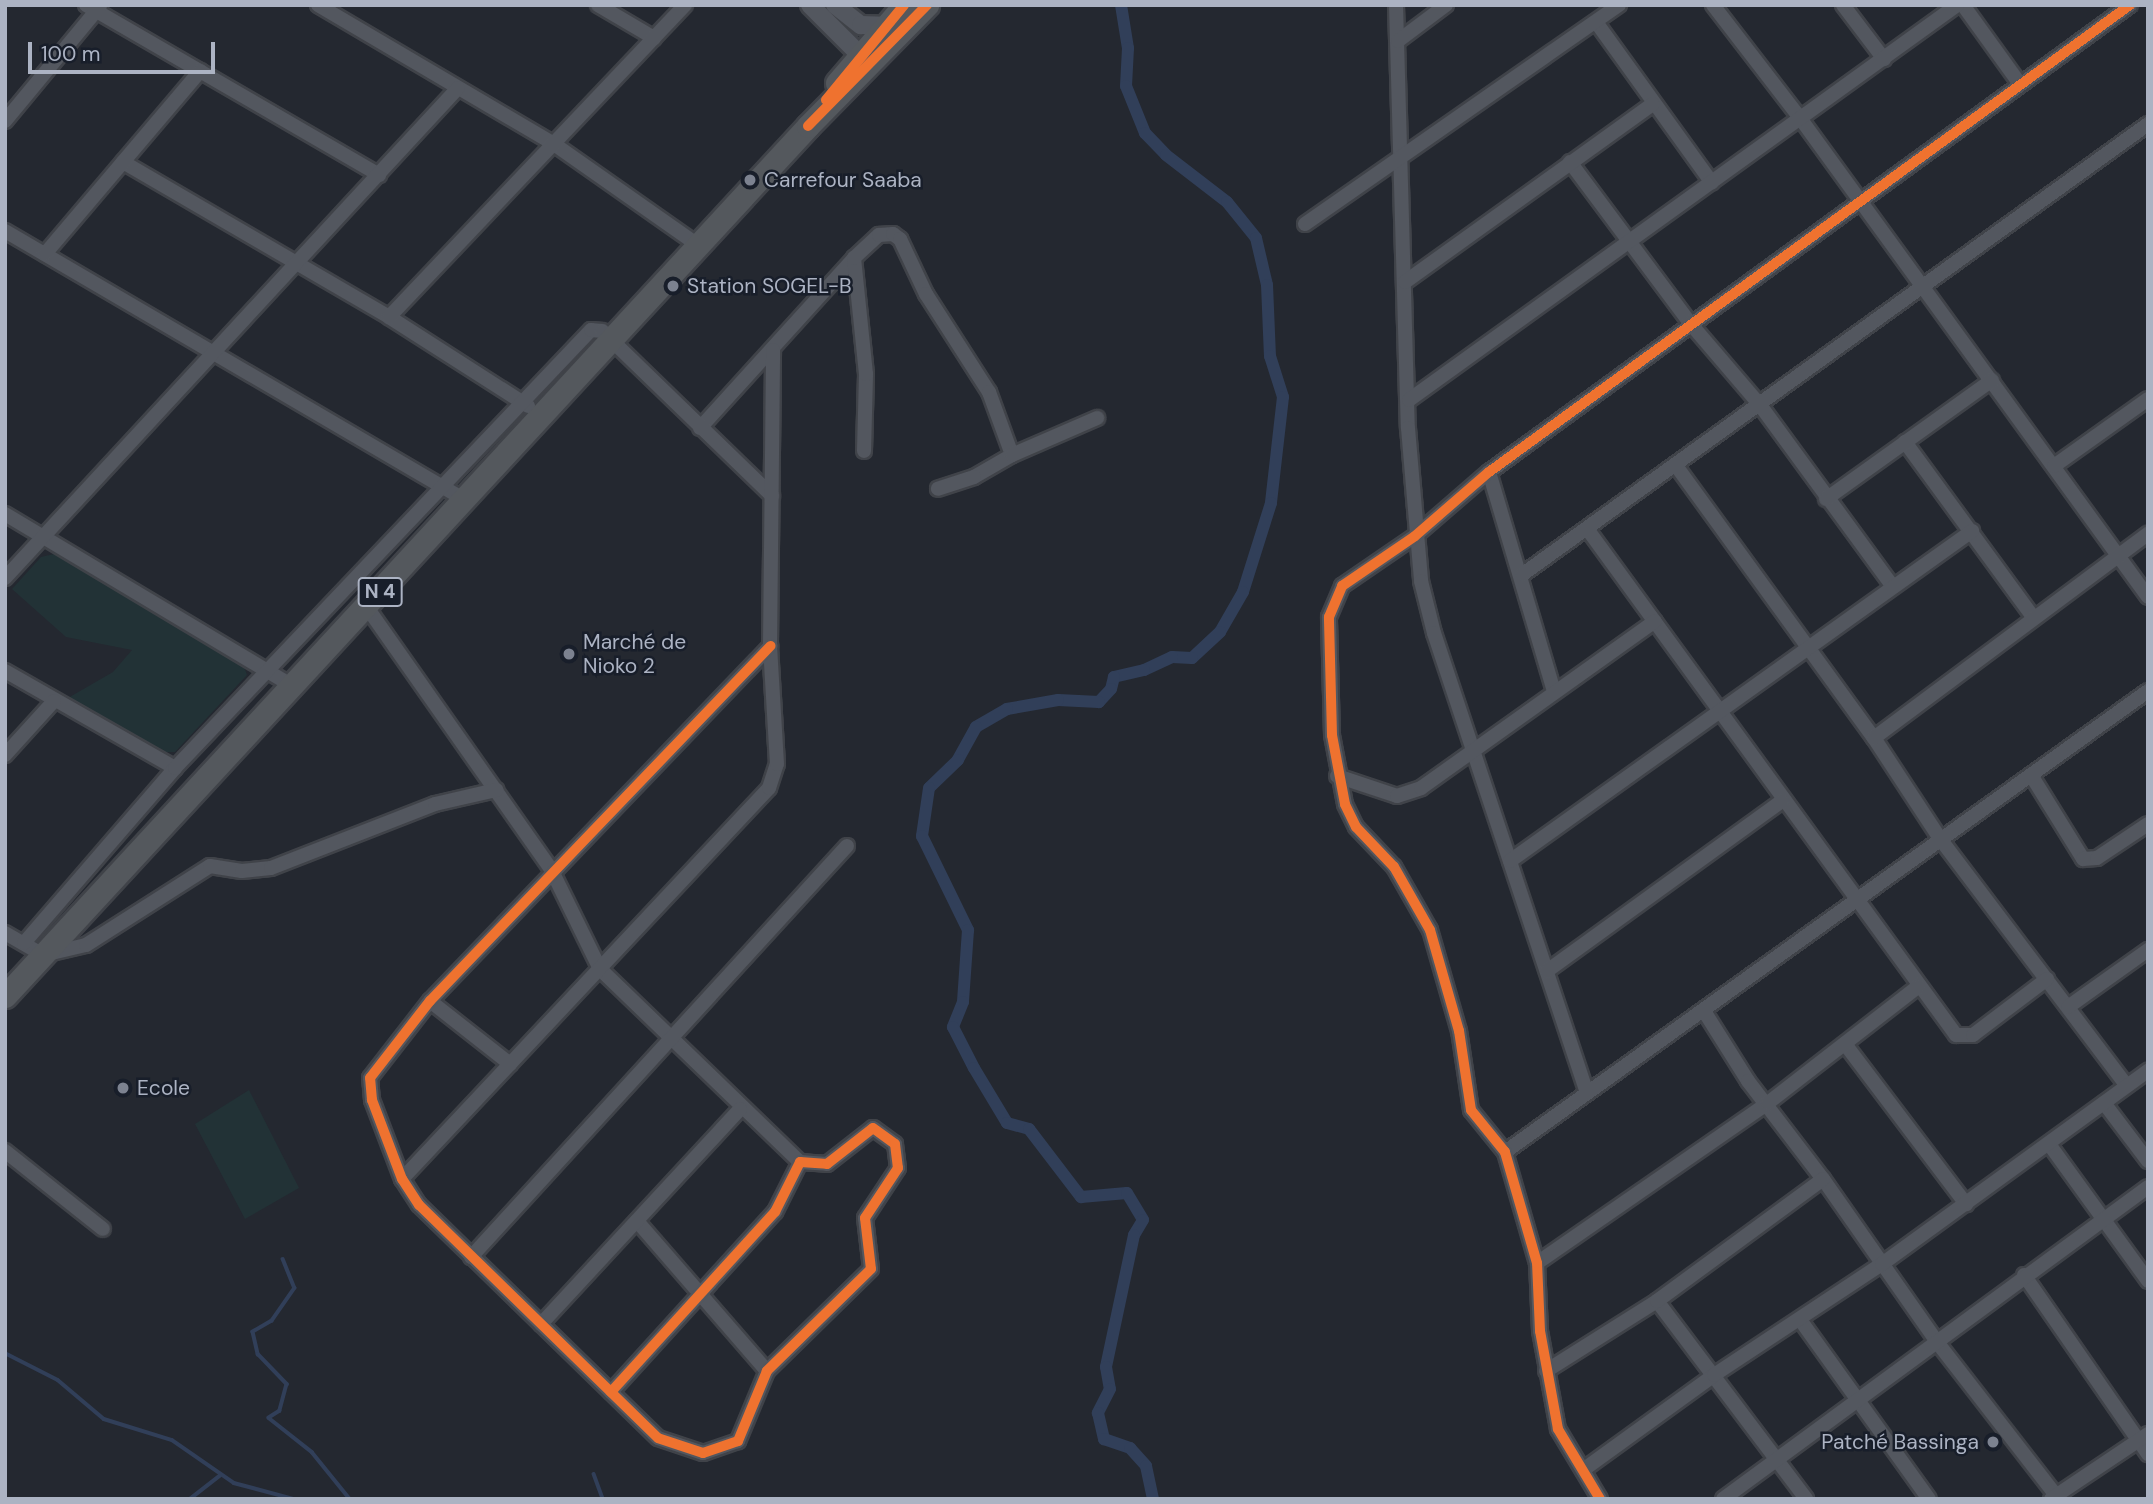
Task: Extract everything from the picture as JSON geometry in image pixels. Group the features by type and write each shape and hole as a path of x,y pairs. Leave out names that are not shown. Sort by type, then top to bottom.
{"highway":[{"name":"N 4","path":"864,61 885,26 904,5"},
{"name":"N 4","path":"5,996 34,949 292,686 699,246 864,61 928,5"}],"street":[{"path":"318,5 554,144 699,246"},
{"path":"598,5 654,38"},
{"path":"389,317 685,5"},
{"path":"810,5 864,61"},
{"path":"835,5 861,25 885,26"},
{"path":"1396,5 1415,537 1434,633 1587,1093"},
{"path":"1398,41 1446,5"},
{"path":"1305,224 1619,5"},
{"path":"1713,5 1800,118 1857,201 1992,380 2148,597"},
{"path":"1843,5 1884,59"},
{"path":"1409,400 1630,245 1957,5"},
{"path":"1963,5 2020,84"},
{"path":"1600,1499 1558,1429 1545,1371 1537,1263 1505,1152 1471,1110 1459,1031 1430,930 1394,867 1356,827 1337,776 1329,617 1342,586 1415,537 1489,472 1857,201 2130,5"},
{"path":"5,121 94,7 379,175"},
{"path":"1596,22 1713,183"},
{"path":"44,254 200,71"},
{"path":"5,578 458,88"},
{"path":"1405,282 1653,104"},
{"path":"1523,574 1676,467 2148,124"},
{"path":"122,162 389,317 540,416"},
{"path":"1570,162 1690,323 1760,405 1826,499 1893,587"},
{"path":"5,231 465,500"},
{"path":"700,428 854,258 879,235 900,239 926,294 989,392 1013,455"},
{"path":"854,258 866,374 864,451"},
{"path":"34,949 175,768 271,671 591,330 597,328 611,340 772,496"},
{"path":"401,1179 769,788 777,764 770,646 773,350"},
{"path":"1826,499 1992,380"},
{"path":"2054,466 2148,399"},
{"path":"938,489 974,477 1013,455 1097,418"},
{"path":"1905,442 2033,617"},
{"path":"1676,467 1874,738 1941,840 2127,1086"},
{"path":"1489,472 1523,574 1554,692"},
{"path":"5,514 292,686"},
{"path":"1588,530 1782,801 1956,1035 1973,1035 2047,979"},
{"path":"1510,861 1972,531"},
{"path":"1874,738 2033,617 2148,534"},
{"path":"366,606 552,871 600,969 740,1109 800,1162 818,1165 833,1161 873,1128 886,1135 899,1158 885,1189 866,1211 872,1269 767,1371 738,1441 703,1453 658,1438 419,1205 401,1179 372,1100 370,1078 430,1001 552,871 770,646"},
{"path":"1337,776 1397,796 1409,794 1473,753 1654,621"},
{"path":"5,671 175,768"},
{"path":"1505,1152 2148,691"},
{"path":"5,755 54,701"},
{"path":"2031,775 2083,859 2097,858 2148,824"},
{"path":"5,933 34,949 103,937 210,866 242,871 271,868 435,804 496,790"},
{"path":"1547,971 1782,801"},
{"path":"471,1257 672,1042 848,846"},
{"path":"2068,1007 2148,950"},
{"path":"1537,1263 1768,1104 1919,986"},
{"path":"430,1001 510,1064"},
{"path":"1704,1011 1748,1081 1823,1178 1937,1342 2055,1498 2143,1437"},
{"path":"1845,1044 1966,1204"},
{"path":"1583,1470 1714,1375 1801,1321 1882,1264 2148,1071"},
{"path":"2105,1103 2148,1161"},
{"path":"541,1324 740,1109"},
{"path":"2049,1144 2148,1281"},
{"path":"5,1151 103,1229"},
{"path":"611,1392 703,1295 775,1212 800,1162"},
{"path":"1545,1371 1657,1301 1823,1178"},
{"path":"1723,1499 1860,1403 2024,1275 2148,1187"},
{"path":"637,1221 767,1371"},
{"path":"2024,1275 2143,1437 2148,1454"},
{"path":"1657,1301 1806,1499"},
{"path":"1801,1321 1929,1499"}],"shaded area":[{"path":"54,554 243,664 247,675 175,752 164,752 68,698 113,672 132,650 66,637 12,589 41,557"},
{"path":"249,1090 299,1188 245,1219 195,1124"}],"waterway":[{"path":"1121,5 1128,48 1126,86 1145,133 1166,155 1227,202 1256,238 1267,285 1270,356 1283,397 1271,503 1243,592 1220,632 1192,658 1172,657 1144,670 1114,677 1111,689 1099,702 1058,700 1007,709 976,727 958,760 929,788 922,836 968,930 963,1002 953,1027 974,1068 1007,1123 1029,1129 1081,1197 1127,1193 1143,1220 1134,1235 1106,1367 1110,1389 1098,1413 1104,1439 1130,1448 1146,1466 1153,1499"},
{"path":"283,1259 295,1288 272,1321 253,1332 258,1354 287,1384 280,1411 269,1418 312,1452 350,1499"},
{"path":"5,1353 58,1380 104,1419 172,1440 234,1483 294,1499"},
{"path":"594,1474 603,1499"},
{"path":"190,1499 221,1475"}],"cycle path":[{"path":"826,100 904,5"},
{"path":"808,126 927,5"},
{"path":"1600,1499 1558,1429 1540,1331 1537,1263 1505,1152 1471,1110 1459,1031 1430,930 1394,867 1356,827 1345,804 1332,735 1329,617 1342,586 1415,536 1489,472 2130,5"},
{"path":"611,1392 775,1212 800,1162 827,1164 873,1128 895,1144 898,1168 865,1218 871,1269 767,1371 738,1441 703,1453 658,1438 419,1205 402,1179 372,1100 370,1078 430,1001 770,646"}],"place":[{"name":"Carrefour Saaba","path":"750,180"},
{"name":"Station SOGEL-B","path":"673,286"},
{"name":"Marché de Nioko 2","path":"569,654"},
{"name":"Ecole","path":"123,1088"},
{"name":"Patché Bassinga","path":"1993,1442"}]}
